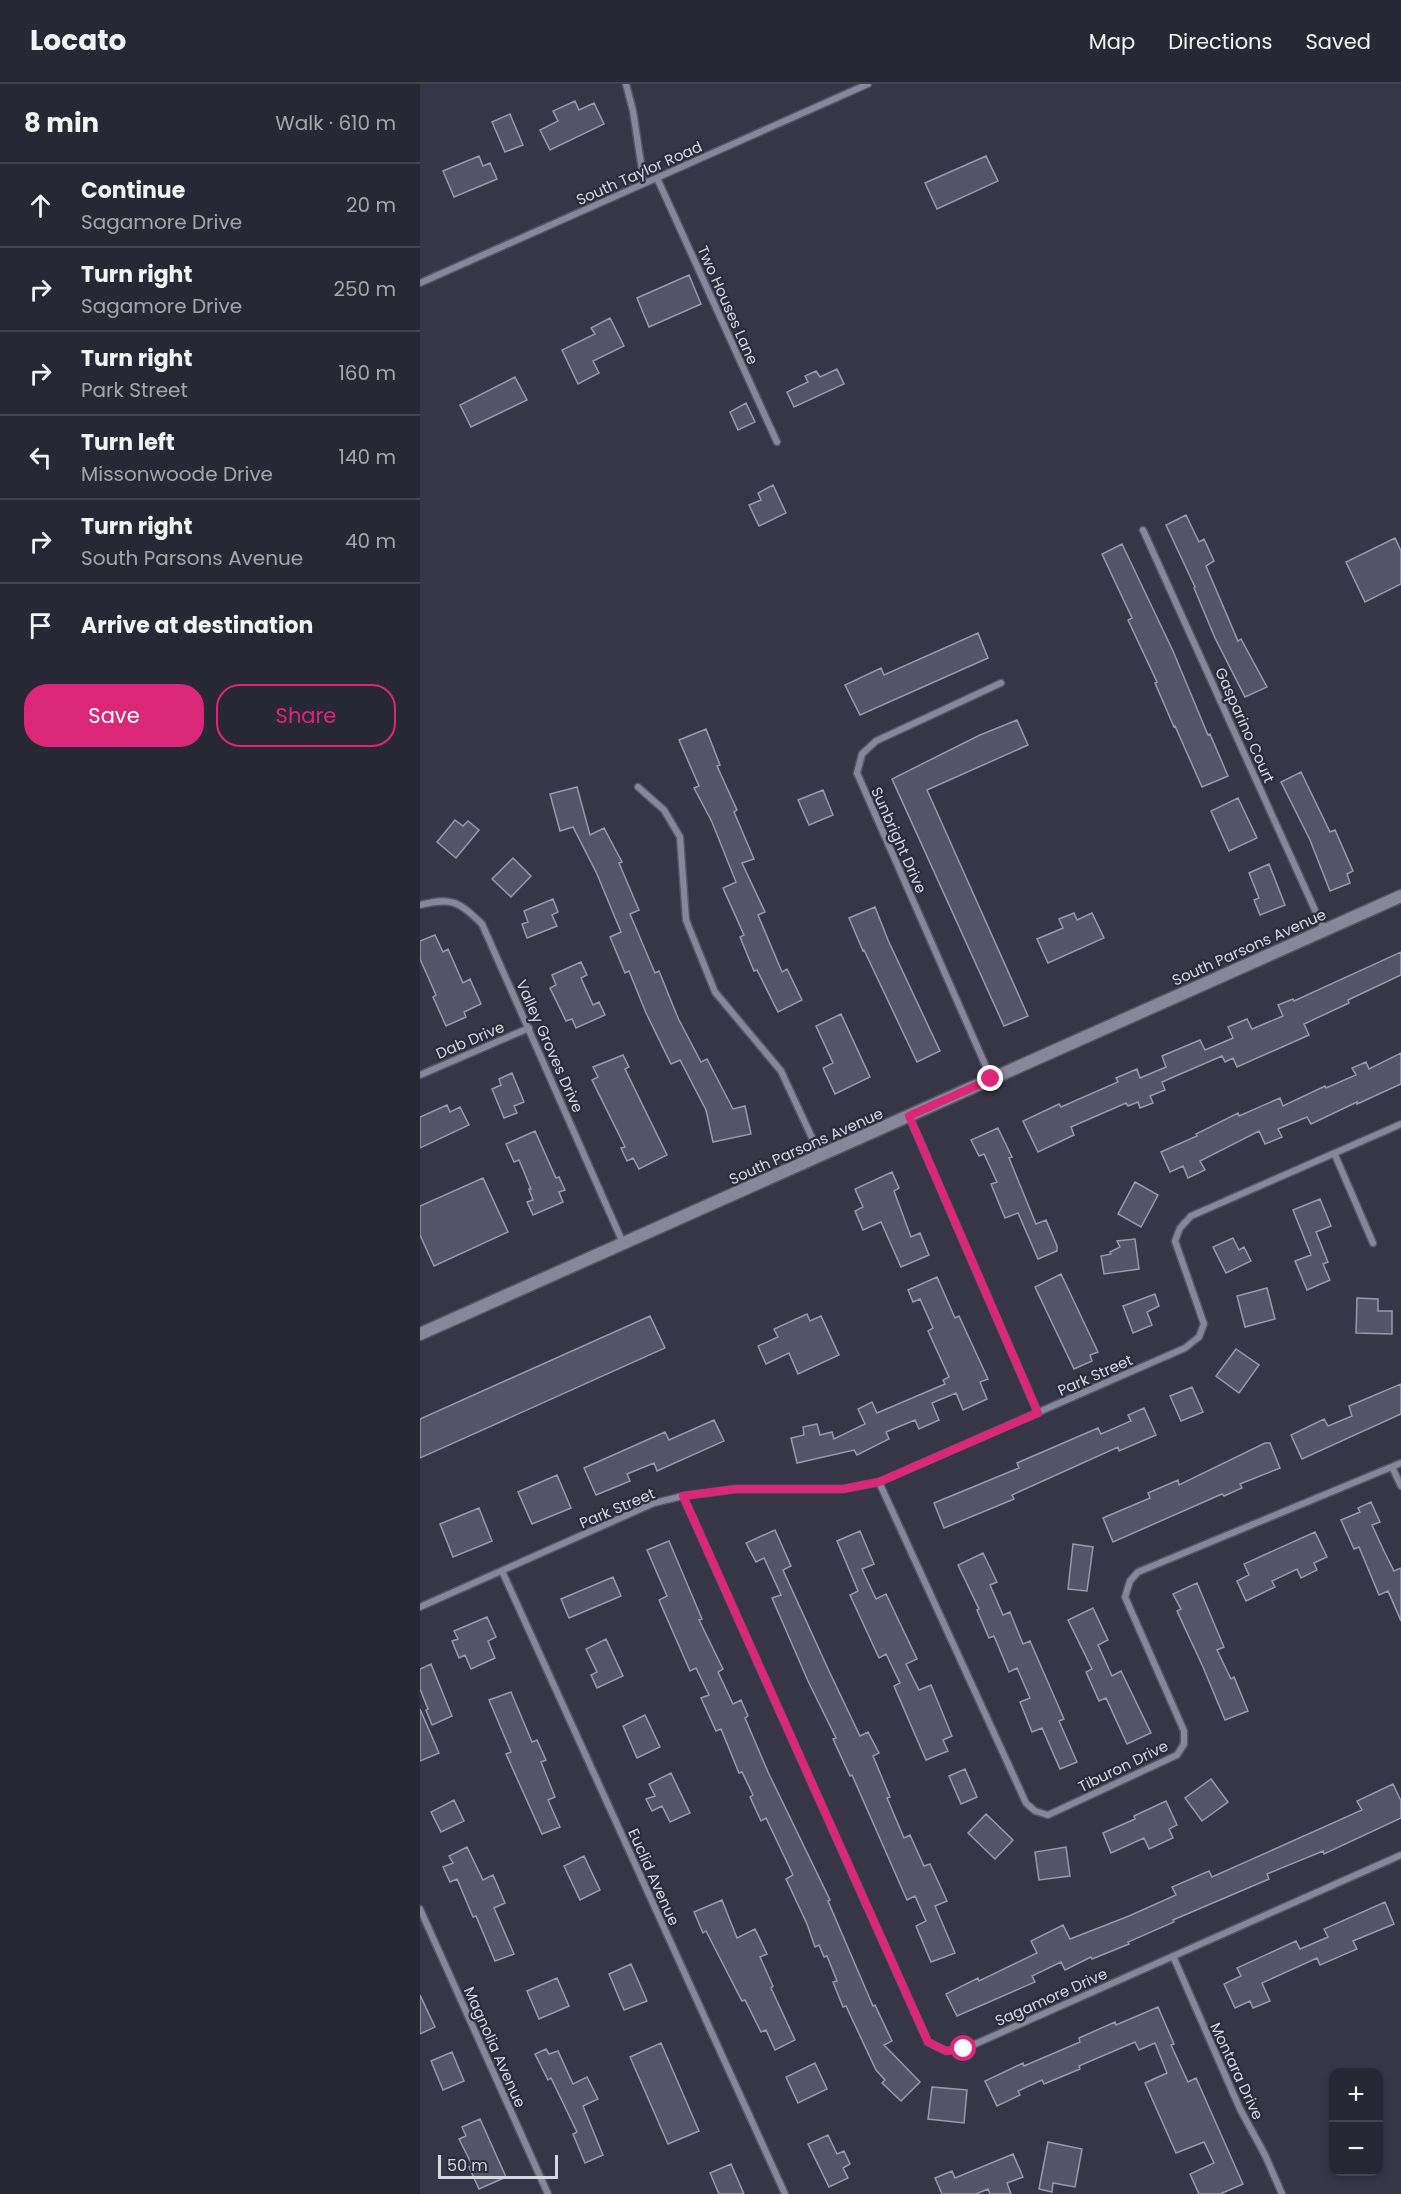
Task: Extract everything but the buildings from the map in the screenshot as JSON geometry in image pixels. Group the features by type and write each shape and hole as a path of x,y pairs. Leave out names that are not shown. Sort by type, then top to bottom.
{"street":[{"path":"626,84 633,111 644,183"},
{"name":"South Taylor Road","path":"420,283 868,84"},
{"name":"Two Houses Lane","path":"657,178 777,442"},
{"name":"Gasparino Court","path":"1143,530 1324,931"},
{"name":"Sunbright Drive","path":"991,1079 857,773 862,754 876,741 1001,683"},
{"path":"638,787 664,810 680,837 686,920 715,992 781,1071 821,1156"},
{"name":"South Parsons Avenue","path":"420,1334 1401,896"},
{"name":"Valley Groves Drive","path":"420,905 442,900 462,905 482,924 624,1244"},
{"name":"Dab Drive","path":"420,1075 529,1028"},
{"path":"909,1116 1038,1413"},
{"name":"Park Street","path":"420,1607 654,1503 683,1496 736,1489 843,1489 879,1482 1185,1348 1199,1337 1204,1324 1176,1241 1180,1228 1191,1216 1335,1155 1401,1124"},
{"path":"1335,1155 1373,1243"},
{"name":"Tiburon Drive","path":"879,1482 1026,1803 1035,1811 1048,1815 1177,1755 1184,1744 1184,1731 1125,1597 1130,1581 1138,1572 1401,1463"},
{"path":"1392,1467 1401,1486"},
{"name":"Sagamore Drive","path":"683,1496 928,2042 946,2051 964,2049 1401,1855"},
{"name":"Euclid Avenue","path":"502,1570 785,2194"},
{"name":"Magnolia Avenue","path":"420,1909 548,2194"},
{"name":"Montara Drive","path":"1173,1956 1240,2109 1265,2155 1282,2194"}],"route":[{"path":"964,2049 946,2051 928,2042 683,1496 736,1489 843,1489 879,1482 1038,1413 909,1116 991,1079"}]}
